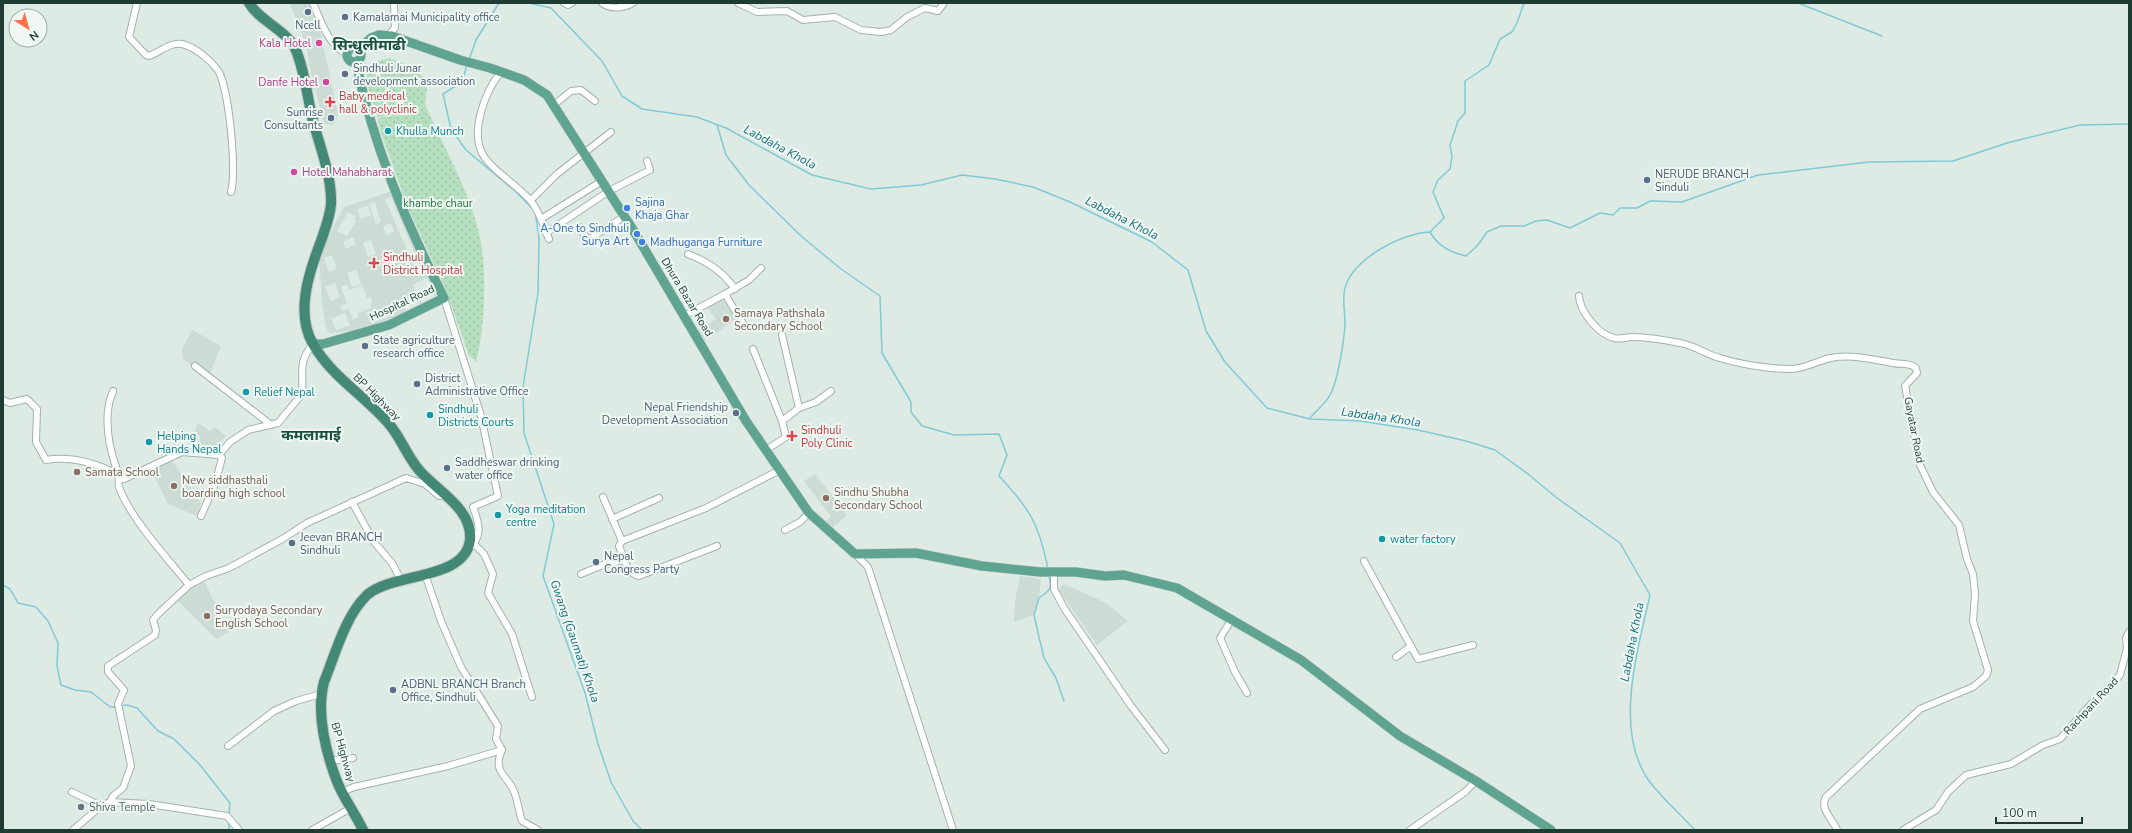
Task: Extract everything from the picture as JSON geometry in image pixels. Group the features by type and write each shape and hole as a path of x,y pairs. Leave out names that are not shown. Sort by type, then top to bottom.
{"highway":[{"name":"BP Highway","path":"249,3 257,13 280,29 296,49 328,177 331,205 327,224 308,287 304,309 306,328 313,344 329,367 389,424 418,470 462,512 468,521 471,548 457,563 379,587 358,605 338,645 321,694 322,727 336,779 363,830"}],"main road":[{"path":"358,50 372,38 388,35"},
{"name":"Dhura Bazar Road","path":"388,35 524,80 547,95 625,216 746,421 809,513 855,554"},
{"path":"352,49 358,50 361,56 356,62 349,61 347,54 352,49"},
{"name":"Hospital Road","path":"313,344 323,344 389,325 444,298 419,250 395,191 364,104 356,62"},
{"path":"855,554 916,553 982,566 1054,572 1124,575 1177,588 1300,660 1400,736 1476,781 1551,830"}],"street":[{"path":"137,3 129,37 146,55 149,56 158,53 170,45 182,44 194,48 217,69 226,92 234,169 231,192"},
{"path":"313,3 323,28 335,47 347,54"},
{"path":"388,35 395,28 394,3"},
{"path":"564,3 568,5 572,3"},
{"path":"602,3 607,6 624,8 633,3"},
{"path":"738,3 757,12 787,11 803,20 835,17 861,30 881,32 891,30 907,17 925,8 938,11 944,3"},
{"path":"501,72 494,80 485,98 478,128 480,146 484,157 531,200 541,219 547,236 564,220 609,191 650,170 647,161"},
{"path":"554,104 571,91 581,90 595,101"},
{"path":"531,200 557,174 611,132"},
{"path":"541,219 602,181"},
{"path":"558,209 564,220"},
{"path":"579,227 588,240 625,216"},
{"path":"688,254 706,261 724,275 735,289"},
{"path":"684,316 735,289 749,280 761,268"},
{"path":"725,294 745,327"},
{"name":"Gayatar Road","path":"1579,296 1584,314 1595,326 1614,338 1633,337 1682,343 1720,358 1763,367 1790,370 1828,359 1845,356 1878,359 1894,364 1905,363 1916,368 1917,373 1906,386 1916,438 1916,450 1920,465 1933,492 1959,525 1967,559 1973,574 1975,594 1973,621 1988,670 1986,676 1973,687 1920,709 1866,759 1824,801 1824,807 1837,830"},
{"path":"444,298 481,416 498,496 473,507 478,520 479,532 471,548 484,554 493,574 488,593 512,634 532,697"},
{"path":"782,335 799,408"},
{"path":"219,455 230,442 248,430 278,423 302,394 301,370 304,354 313,344"},
{"path":"753,349 782,421 786,437 766,450"},
{"path":"195,366 270,424"},
{"path":"113,391 108,402 108,431 119,476 118,486 131,509 150,537 189,585"},
{"path":"782,421 799,408 816,402 831,391"},
{"path":"3,400 10,403 27,399 37,410 36,442 46,460 60,458 100,464 124,479 182,452 219,455"},
{"path":"201,516 220,469 222,458 219,455"},
{"path":"717,546 639,576 630,572 619,546 622,541 706,508 780,470"},
{"path":"110,802 113,796 123,788 132,766 118,704 124,690 108,672 108,666 155,635 156,630 153,620 189,585 206,576 229,568 284,538 307,523 406,478 425,484 439,496 444,496"},
{"path":"603,497 622,541"},
{"path":"612,519 659,498"},
{"path":"352,502 374,542 392,563 401,580"},
{"path":"785,530 800,522 809,513"},
{"path":"855,554 868,567 953,830"},
{"path":"581,574 605,564 625,560"},
{"path":"1364,561 1418,659 1473,645"},
{"path":"1054,572 1054,589 1064,608 1131,706 1166,750"},
{"path":"425,574 440,620 461,667 498,726 496,739 502,750"},
{"path":"1232,619 1220,638 1246,693"},
{"name":"Rachpani Road","path":"1903,830 1936,810 1948,792 1966,775 2011,764 2043,745 2060,739 2092,703 2105,692 2120,675 2127,648 2126,638 2129,632"},
{"path":"1396,657 1411,646"},
{"path":"228,746 274,711 296,701 321,694"},
{"path":"342,792 354,787 448,766 502,750"},
{"path":"502,750 498,759 500,773 512,786 522,821 538,830"},
{"path":"331,761 353,758"},
{"path":"1410,830 1466,792 1476,781"},
{"path":"72,792 81,795 101,806"},
{"path":"73,830 101,806 110,802 149,804 227,816 239,830"},
{"path":"312,830 351,808"}],"shaded area":[{"path":"290,3 308,3 320,30 338,114 334,125 324,124 315,89 309,89 308,78 312,78 306,45"},
{"name":"Sindhuli District Hospital","path":"392,191 438,299 398,317 351,331 329,333 326,327 322,305 319,254 344,207","holes":["391,197 423,273 418,276 385,199","375,202 381,222 376,224 369,204","368,206 371,215 360,219 357,209","348,212 356,216 354,219 356,221 347,236 337,231","391,223 394,232 386,235 383,226","353,237 356,244 346,249 343,242","371,240 376,254 368,257 363,243","332,255 337,269 329,272 324,258","356,270 361,284 352,287 347,273","427,278 436,298 422,305 413,285","335,283 340,297 331,301 325,287","347,284 349,290 362,285 367,298 371,297 371,308 358,313 359,317 353,320 349,309 342,311 340,306 347,303 341,287","416,296 420,305 406,311 402,303","386,309 388,317 373,322 371,314","345,313 350,325 336,330 331,319"]},
{"name":"Samaya Pathshala Secondary School","path":"724,297 737,318 703,342 697,332 716,319 706,306"},
{"path":"192,330 221,346 208,378 183,359 182,349"},
{"path":"198,423 210,431 215,427 226,436 214,449 195,448 201,437 194,432"},
{"name":"New siddhasthali boarding high school","path":"171,459 201,503 197,516 168,504 151,469"},
{"name":"Sindhu Shubha Secondary School","path":"815,474 847,515 830,529 825,523 831,516 804,481"},
{"path":"1020,576 1041,579 1039,597 1033,615 1014,622 1015,601"},
{"name":"Suryodaya Secondary English School","path":"203,579 229,632 216,639 176,599 190,587"},
{"path":"1064,584 1106,603 1128,621 1097,645 1058,589"}],"green space":[{"path":"390,58 405,64 428,80 425,104 378,118 366,80 368,69 376,62"},
{"name":"khambe chaur","path":"425,104 463,187 476,221 480,237 484,267 484,300 481,333 476,362 469,355 445,288 408,208 379,127 378,119"}],"waterway":[{"name":"Gwang (Gaumati) Khola","path":"469,60 476,40 499,3"},
{"name":"Labdaha Khola","path":"529,3 551,8 602,61 622,96 642,109 697,117 726,128 812,175 871,189 921,185 962,175 995,179 1033,187 1070,202 1152,242 1188,270 1206,331 1225,362 1267,408 1310,419 1360,421 1418,430 1466,441 1495,450 1528,474 1557,498 1620,543 1650,595 1635,665 1630,714 1632,738 1638,761 1649,781 1665,800 1695,830"},
{"path":"1310,418 1328,398 1336,380 1345,324 1344,294 1347,282 1365,260 1377,251 1405,237 1430,232 1444,218 1433,192 1438,180 1450,169 1452,157 1450,145 1458,121 1465,113 1465,81 1489,65 1500,39 1512,32 1524,3"},
{"path":"1798,3 1882,36"},
{"name":"Gwang (Gaumati) Khola","path":"467,65 462,82 443,94 451,129 466,150 515,191 535,211 539,238 538,293 523,387 524,433 554,524 543,576 585,693 598,744 611,782 633,821 642,830"},
{"path":"1430,232 1437,242 1445,248 1466,256 1478,245 1487,232 1501,226 1524,226 1536,221 1547,220 1570,228 1600,213 1613,215 1620,208 1637,208 1650,201 1682,202 1758,175 1869,162 1953,161 2007,143 2080,125 2129,124"},
{"path":"717,125 726,155 749,185 801,236 841,269 880,296 882,353 911,402 911,412 922,426 954,435 999,434 1007,455 999,476 1026,508 1032,518 1041,540 1048,569"},
{"path":"1049,575 1050,589 1039,598 1034,615 1044,658 1056,678 1064,701"},
{"path":"3,585 10,589 18,603 36,607 48,621 58,643 57,666 61,685 75,690 91,692 110,707 117,707"},
{"path":"120,706 127,705 137,708 158,731 174,739 200,765 230,803 229,814"},
{"path":"229,822 229,830"}],"place":[{"name":"Ncell","path":"308,12"},
{"name":"Kamalamai Municipality office","path":"345,17"},
{"name":"Kala Hotel","path":"319,43"},
{"name":"Sindhuli Junar development association","path":"345,74"},
{"name":"Danfe Hotel","path":"326,82"},
{"name":"Baby medical hall & polyclinic","path":"330,102"},
{"name":"Sunrise Consultants","path":"331,118"},
{"name":"Khulla Munch","path":"388,131"},
{"name":"Hotel Mahabharat","path":"294,172"},
{"name":"NERUDE BRANCH Sinduli","path":"1647,180"},
{"name":"Sajina Khaja Ghar","path":"627,208"},
{"name":"A-One to Sindhuli Surya Art","path":"637,234"},
{"name":"Madhuganga Furniture","path":"642,242"},
{"name":"Sindhuli District Hospital","path":"374,263"},
{"name":"Samaya Pathshala Secondary School","path":"726,319"},
{"name":"State agriculture research office","path":"365,346"},
{"name":"District Administrative Office","path":"417,384"},
{"name":"Relief Nepal","path":"246,392"},
{"name":"Nepal Friendship Development Association","path":"736,413"},
{"name":"Sindhuli Districts Courts","path":"430,415"},
{"name":"Sindhuli Poly Clinic","path":"792,436"},
{"name":"Helping Hands Nepal","path":"149,442"},
{"name":"Saddheswar drinking water office","path":"447,468"},
{"name":"Samata School","path":"77,472"},
{"name":"New siddhasthali boarding high school","path":"174,486"},
{"name":"Sindhu Shubha Secondary School","path":"826,498"},
{"name":"Yoga meditation centre","path":"498,515"},
{"name":"water factory","path":"1382,539"},
{"name":"Jeevan BRANCH Sindhuli","path":"292,543"},
{"name":"Nepal Congress Party","path":"596,562"},
{"name":"Suryodaya Secondary English School","path":"207,616"},
{"name":"ADBNL BRANCH Branch Office, Sindhuli","path":"393,690"},
{"name":"Shiva Temple","path":"81,807"}],"district":[{"name":"सिन्धुलीमाढी","path":"369,45"},
{"name":"कमलामाई","path":"311,435"}]}
